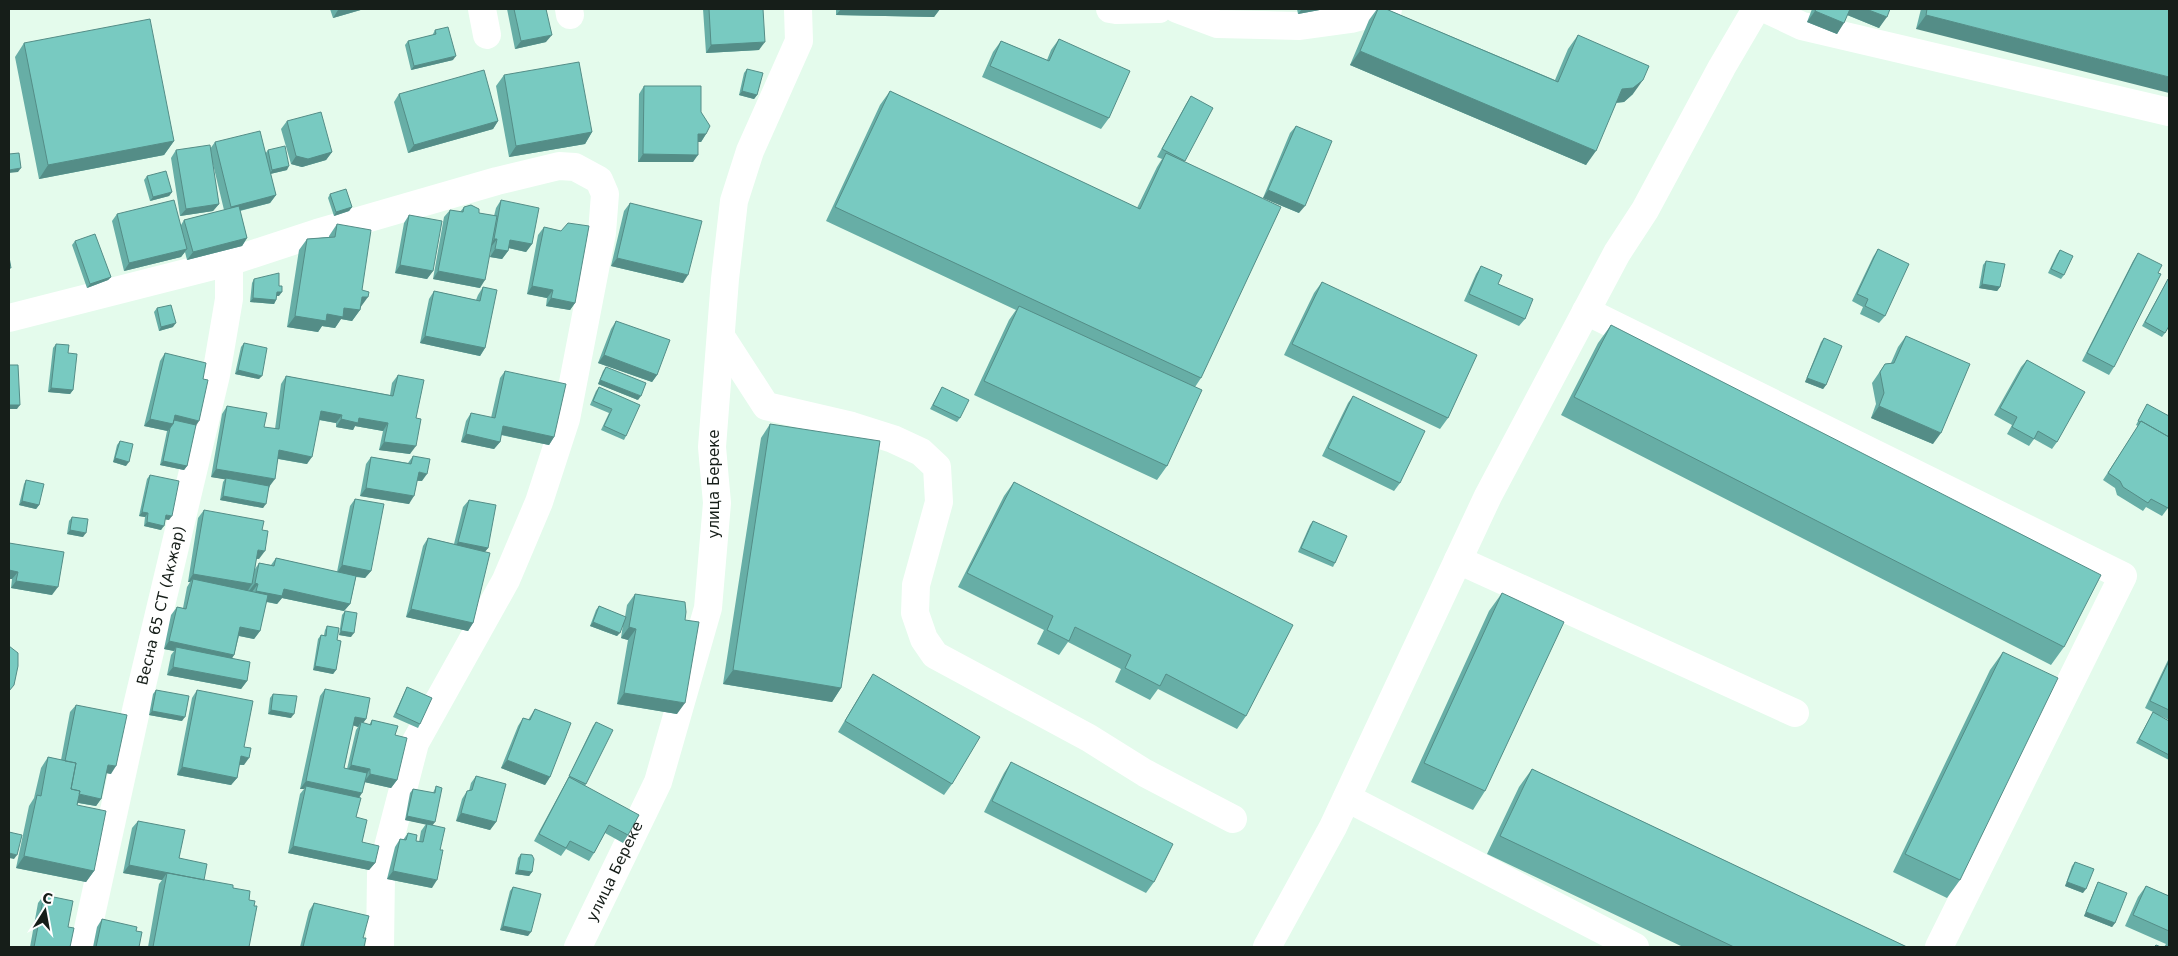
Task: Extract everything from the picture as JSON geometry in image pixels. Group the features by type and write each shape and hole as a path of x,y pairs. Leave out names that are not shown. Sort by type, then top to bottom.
{"street":[{"path":"482,9 487,35"},
{"name":"улица Береке","path":"578,947 658,782 708,608 717,503 712,447 734,201 750,151 798,41 798,9"},
{"path":"1110,9 1159,9"},
{"path":"1176,9 1216,24 1300,26 1351,19 1388,9"},
{"path":"1267,947 1333,827 1488,496 1617,253 1645,210 1722,67 1756,9"},
{"path":"1766,9 1802,26 2169,112"},
{"path":"9,318 229,262 317,232 558,166 575,167 599,180 604,194 602,233 566,419 539,502 506,580 415,744 381,874 380,947"},
{"name":"Весна 65 СТ (Акжар)","path":"84,947 137,706 216,375 229,300 229,262"},
{"path":"1586,311 2123,576 1940,947"},
{"path":"722,338 766,406 852,426 893,440 922,452 937,467 939,502 916,585 915,613 924,639 936,655 1090,738 1145,773 1233,819"},
{"path":"1458,560 1795,714"},
{"path":"1347,798 1635,947"}],"building":[{"path":"514,9 546,9 552,35 521,41"},
{"path":"709,9 763,9 765,42 711,45"},
{"path":"1378,9 1386,9 1558,82 1578,35 1649,66 1643,80 1633,88 1622,89 1596,151 1360,51"},
{"path":"1816,9 1850,9 1844,23 1815,11"},
{"path":"1866,9 1890,9 1887,17"},
{"path":"1927,9 2169,9 2169,77 1926,15"},
{"path":"150,19 174,141 48,165 24,43"},
{"path":"448,27 456,56 414,66 408,41 436,34 435,30"},
{"path":"1059,39 1130,71 1109,118 990,66 1001,41 1049,61"},
{"path":"579,62 592,132 516,146 504,75"},
{"path":"747,69 763,73 757,95 742,91"},
{"path":"484,70 498,121 414,145 399,94"},
{"path":"644,86 701,86 701,112 710,126 706,134 698,134 698,155 643,154"},
{"path":"890,91 1140,209 1166,153 1281,207 1201,378 835,207"},
{"path":"1191,96 1213,108 1185,161 1162,149"},
{"path":"321,112 332,152 308,159 296,156 287,121"},
{"path":"1296,126 1332,141 1305,206 1268,190"},
{"path":"260,131 276,195 231,207 215,142"},
{"path":"210,145 219,204 186,209 176,150"},
{"path":"285,146 289,166 272,170 268,150"},
{"path":"19,153 21,168 9,170 9,154"},
{"path":"166,171 172,192 153,197 147,176"},
{"path":"346,189 352,207 336,212 330,194"},
{"path":"174,200 187,249 129,263 117,214"},
{"path":"501,200 539,208 532,244 510,240 508,251 495,249 497,239 494,239"},
{"path":"630,203 702,221 688,275 617,258"},
{"path":"471,205 479,209 479,213 497,216 485,280 438,271 450,210 463,212 464,207"},
{"path":"239,206 247,238 193,252 184,220"},
{"path":"409,215 442,221 433,271 400,265"},
{"path":"568,223 589,226 575,303 551,298 553,290 532,286 544,227 561,231"},
{"path":"337,224 371,230 362,290 369,292 368,297 362,297 360,310 344,308 343,317 327,314 326,321 295,316 307,239 335,237"},
{"path":"95,234 111,277 90,284 75,241"},
{"path":"1878,249 1909,264 1885,316 1865,306 1868,299 1857,294"},
{"path":"2060,250 2073,256 2064,275 2051,269"},
{"path":"2138,253 2162,265 2158,273 2161,274 2114,367 2087,353"},
{"path":"1986,261 2005,264 2000,287 1982,284"},
{"path":"1481,266 1502,275 1498,284 1533,299 1525,319 1469,294"},
{"path":"279,273 279,286 282,286 282,292 277,292 276,300 253,298 254,279"},
{"path":"2168,279 2169,326 2165,333 2145,322"},
{"path":"1322,282 1477,355 1448,418 1292,344"},
{"path":"483,287 497,290 485,348 425,336 434,291 480,301"},
{"path":"171,305 176,323 161,327 157,308"},
{"path":"1019,306 1202,390 1167,466 984,381"},
{"path":"616,321 670,340 657,375 604,355"},
{"path":"1611,325 2101,575 2064,647 1574,397"},
{"path":"1906,336 1970,364 1941,433 1879,406 1884,393 1880,372 1885,364 1894,363"},
{"path":"1824,338 1842,346 1826,385 1807,378"},
{"path":"244,343 267,348 262,376 238,370"},
{"path":"56,344 69,345 68,353 77,354 73,390 51,388"},
{"path":"165,353 206,363 203,379 208,380 199,421 175,415 173,424 150,419"},
{"path":"2027,360 2085,392 2057,442 2038,431 2034,439 2012,427 2017,417 2000,408"},
{"path":"9,365 18,365 20,405 9,405"},
{"path":"606,367 646,383 641,396 600,380"},
{"path":"505,371 566,384 554,437 503,426 500,442 466,434 471,413 495,418"},
{"path":"398,375 424,380 416,418 421,419 416,446 384,442 388,423 359,418 358,423 341,419 342,415 321,411 312,457 279,450 275,479 216,469 227,406 267,413 264,427 279,429 286,376 393,396"},
{"path":"599,387 640,405 626,436 604,426 612,409 593,401"},
{"path":"942,387 969,400 960,418 933,405"},
{"path":"1353,396 1425,431 1400,483 1328,448"},
{"path":"2147,404 2169,416 2169,437 2138,421"},
{"path":"174,420 196,425 187,466 163,461 170,428"},
{"path":"2141,421 2169,437 2168,508 2151,499 2148,503 2123,487 2120,481 2108,473"},
{"path":"770,424 880,441 841,688 733,670"},
{"path":"120,441 133,444 129,462 115,458"},
{"path":"413,456 430,459 427,474 419,472 414,496 366,488 371,457 411,464"},
{"path":"150,475 179,481 172,516 166,515 164,526 147,522 148,513 142,512"},
{"path":"226,478 269,486 266,504 223,496"},
{"path":"26,480 44,484 39,505 22,501"},
{"path":"1014,482 1293,625 1246,716 1166,674 1160,686 1125,668 1131,655 1075,627 1069,641 1047,630 1053,616 967,573"},
{"path":"355,499 384,504 371,571 342,565"},
{"path":"469,500 496,505 488,548 458,542"},
{"path":"204,510 264,521 262,530 268,531 265,551 258,550 252,584 193,574"},
{"path":"72,517 88,519 86,533 70,530"},
{"path":"1313,521 1347,536 1335,563 1301,548"},
{"path":"428,538 490,553 473,623 411,609"},
{"path":"9,543 64,552 58,587 16,581 18,572 9,570"},
{"path":"276,558 356,576 350,604 284,589 282,596 256,591 258,584 255,583 259,563 274,566"},
{"path":"193,579 268,595 260,631 240,627 234,655 169,641 177,607 186,609"},
{"path":"1502,593 1564,622 1485,791 1424,763"},
{"path":"635,594 685,602 685,620 699,622 685,703 624,693 636,629 629,627"},
{"path":"599,606 626,617 620,633 593,622"},
{"path":"345,611 357,613 354,633 341,631"},
{"path":"327,626 339,628 337,640 341,641 336,670 315,666 321,635 326,636"},
{"path":"9,646 18,653 18,666 14,685 9,691"},
{"path":"176,647 250,662 247,681 173,667"},
{"path":"2003,652 2058,678 1960,880 1905,854"},
{"path":"2169,661 2169,710 2150,701"},
{"path":"873,674 980,737 952,784 845,721"},
{"path":"407,687 432,698 420,724 396,713"},
{"path":"325,689 370,698 366,719 355,717 344,768 367,773 362,793 306,781"},
{"path":"156,690 189,696 185,717 152,711"},
{"path":"197,690 253,701 244,747 251,748 249,758 241,756 237,778 182,767"},
{"path":"273,694 297,696 294,714 271,710"},
{"path":"76,705 127,715 116,766 108,765 101,799 79,794 80,791 71,789 76,763 65,761"},
{"path":"535,709 571,723 550,777 507,760 523,718 530,720"},
{"path":"2153,712 2169,721 2169,755 2139,739"},
{"path":"372,720 398,726 395,735 407,738 397,780 370,774 370,769 351,765 361,722 371,725"},
{"path":"596,722 613,730 586,784 569,776"},
{"path":"48,757 76,763 71,789 80,791 77,805 106,811 94,871 24,856 37,795 41,796"},
{"path":"1011,762 1173,844 1154,882 992,801"},
{"path":"1532,769 1907,947 1734,947 1500,836"},
{"path":"476,776 506,784 496,822 461,813 467,791 472,790"},
{"path":"569,777 639,815 628,835 609,825 594,853 570,841 566,848 539,834"},
{"path":"306,786 361,798 356,817 367,820 362,842 379,846 375,863 293,846"},
{"path":"436,786 442,788 435,822 407,816 413,789 435,793"},
{"path":"138,821 185,830 179,858 207,864 204,880 129,865"},
{"path":"427,824 445,828 440,850 443,850 437,880 393,871 400,839 406,840 408,833 417,835 416,841 423,842"},
{"path":"9,832 22,835 17,855 9,853"},
{"path":"521,854 532,855 534,859 532,872 518,870"},
{"path":"2075,862 2094,869 2086,889 2067,882"},
{"path":"167,873 233,885 233,888 250,891 249,900 255,901 254,906 257,906 249,947 153,947"},
{"path":"2098,882 2127,893 2115,923 2086,912"},
{"path":"2146,886 2169,896 2169,931 2133,915"},
{"path":"513,887 541,894 531,932 503,926"},
{"path":"44,895 73,901 68,927 74,928 70,947 34,947"},
{"path":"314,903 369,916 363,938 366,938 364,947 303,947"},
{"path":"102,919 137,927 136,931 142,932 139,947 96,947"}]}
